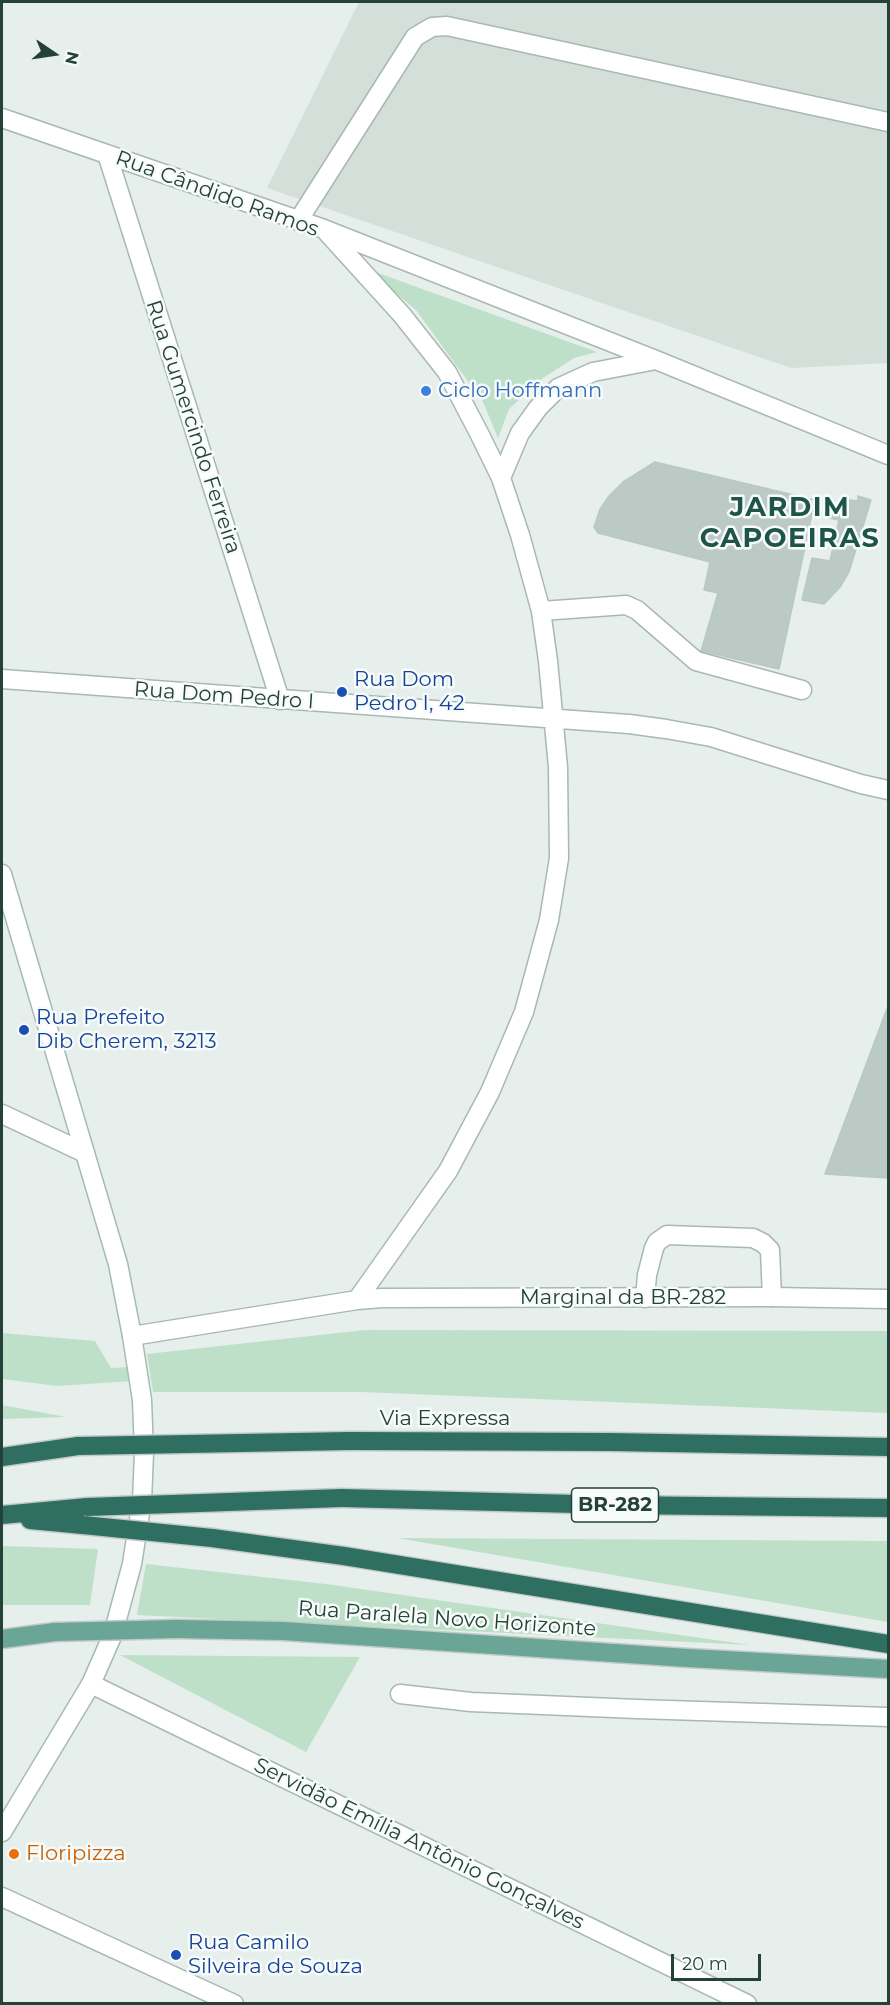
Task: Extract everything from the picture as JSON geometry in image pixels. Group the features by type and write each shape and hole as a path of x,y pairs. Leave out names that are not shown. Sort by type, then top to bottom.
{"highway":[{"name":"Via Expressa","path":"2,1457 78,1446 349,1441 888,1447"},
{"name":"BR-282","path":"2,1516 87,1507 341,1498 616,1505 888,1508"},
{"path":"2,1516 212,1538 344,1556 888,1644"}],"main road":[{"name":"Rua Paralela Novo Horizonte","path":"2,1639 55,1632 176,1629 283,1631 888,1670"}],"street":[{"path":"298,221 415,37 432,27 459,28 888,122"},
{"name":"Rua Cândido Ramos","path":"2,118 324,229 402,315 447,372 501,478 520,535 541,610 549,661 558,767 559,858 549,920 524,1012 490,1092 448,1171 357,1300"},
{"name":"Rua Gumercindo Ferreira","path":"107,154 280,700"},
{"path":"324,229 656,360 888,455"},
{"path":"501,478 520,433 538,408 558,388 593,372 656,360"},
{"path":"541,610 626,605 637,610 696,661 802,690"},
{"name":"Rua Dom Pedro I","path":"2,679 629,724 711,737 861,784 888,790"},
{"path":"2,874 118,1264 142,1401 144,1453 142,1501 132,1564 113,1634 91,1684 2,1832"},
{"path":"2,1114 85,1153"},
{"path":"645,1298 647,1275 654,1248 657,1242 667,1235 753,1238 763,1243 770,1250 772,1297"},
{"name":"Marginal da BR-282","path":"357,1300 382,1298 772,1297 888,1299"},
{"path":"132,1336 357,1300"},
{"name":"Servidão Emília Antônio Gonçalves","path":"91,1684 747,2004"},
{"path":"400,1694 504,1703 888,1717"},
{"path":"2,1897 234,2004"}],"shaded area":[{"path":"359,2 888,2 888,363 791,368 267,188"}],"green space":[{"path":"367,269 597,352 574,358 543,378 509,409 498,438 483,402 416,310"},
{"path":"365,1330 888,1331 888,1413 361,1392 153,1392 147,1354"},
{"path":"2,1333 95,1341 111,1368 130,1367 132,1381 57,1386 2,1379"},
{"path":"2,1405 66,1417 2,1419"},
{"path":"397,1538 888,1541 888,1622 777,1603"},
{"path":"2,1546 98,1549 90,1605 2,1605"},
{"path":"146,1564 326,1584 750,1645 137,1615"},
{"path":"120,1655 360,1657 306,1752"}],"building":[{"path":"655,462 815,500 779,669 701,651 718,593 704,590 710,562 598,533 594,527 600,509 609,496 623,482"},
{"path":"858,496 871,500 849,572 841,586 824,604 802,600 812,558 830,561 839,520 829,518 833,508 846,509 849,500 858,501"},
{"path":"888,1006 888,1178 825,1174"}],"place":[{"name":"Ciclo Hoffmann","path":"426,391"},
{"name":"Rua Dom Pedro I, 42","path":"342,692"},
{"name":"Rua Prefeito Dib Cherem, 3213","path":"24,1030"},
{"name":"Floripizza","path":"14,1854"},
{"name":"Rua Camilo Silveira de Souza","path":"176,1955"}],"district":[{"name":"JARDIM CAPOEIRAS","path":"790,524"}]}
